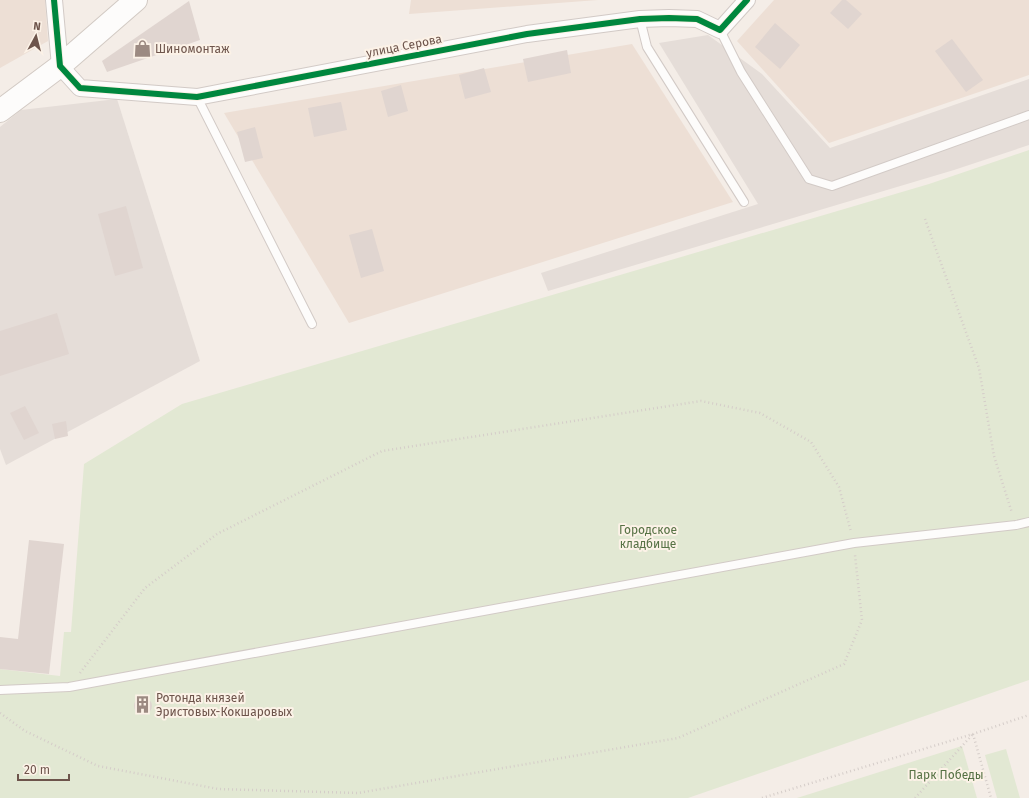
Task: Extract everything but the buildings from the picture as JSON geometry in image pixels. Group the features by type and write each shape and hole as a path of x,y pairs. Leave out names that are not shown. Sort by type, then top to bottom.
{"street":[{"path":"54,0 60,66"},
{"path":"0,111 60,66 136,0"},
{"path":"720,30 747,0"},
{"name":"улица Серова","path":"60,66 80,88 197,97 527,34 640,19 669,18 697,20 720,30"}],"lane":[{"path":"640,19 647,46 744,202"},
{"path":"720,30 741,72 809,179 832,186 1029,115"},
{"path":"197,97 312,324"},
{"path":"0,690 69,687 854,543 1016,525 1029,522"}],"path":[{"path":"925,219 979,368 994,456 1016,525"},
{"path":"0,713 25,731 98,766 218,789 358,793 678,738 844,664 862,620 854,543 839,487 811,442 760,413 701,401 382,451 217,534 145,588 69,687"},
{"path":"762,798 973,734 1029,715"},
{"path":"915,798 973,734"},
{"path":"973,734 991,798"}],"shaded area":[{"path":"0,0 45,0 48,41 0,68"},
{"path":"411,0 598,0 409,14"},
{"path":"774,0 1029,0 1029,75 829,143 737,41"},
{"path":"708,35 762,74 830,148 1029,79 1029,145 954,170 548,291 541,273 758,204 659,43"},
{"path":"632,44 733,202 349,323 224,113"},
{"path":"117,99 200,361 6,465 0,449 0,127 21,110"}],"green space":[{"name":"Городское кладбище","path":"1029,150 1029,680 688,798 0,798 0,669 60,676 64,632 71,632 84,464 182,404 929,184"},
{"name":"Парк Победы","path":"962,746 977,798 797,798"},
{"path":"1006,749 1020,798 997,798 985,755"}],"cycle path":[{"path":"54,0 60,66 80,88 197,97 527,34 640,19 697,19 720,30 747,0"}],"place":[{"name":"Шиномонтаж","path":"142,49"},
{"name":"Ротонда князей Эристовых-Кокшаровых","path":"143,705"}]}
